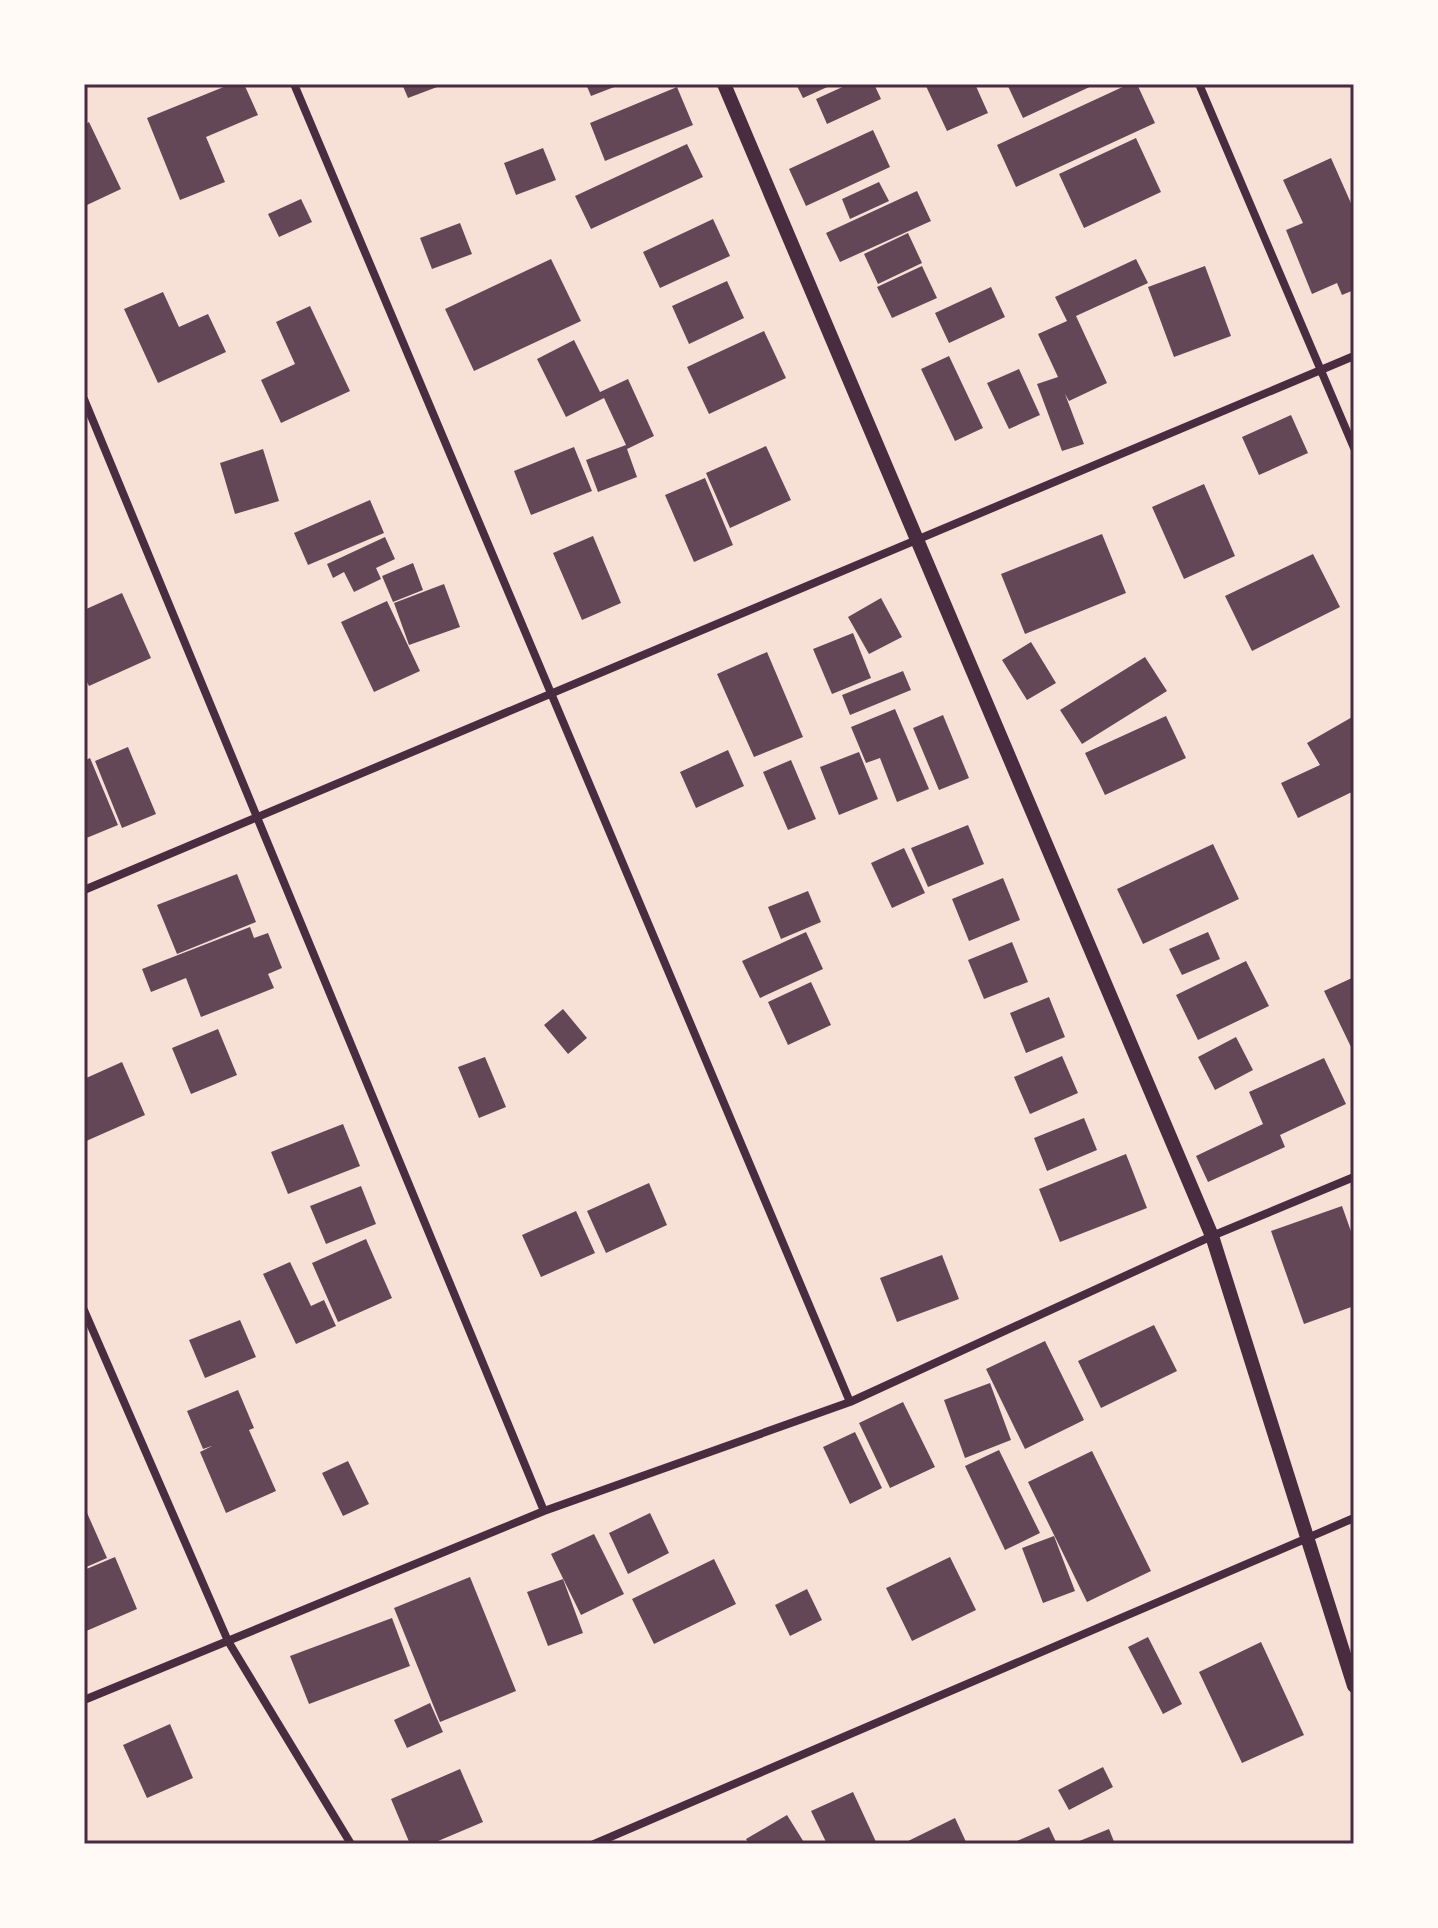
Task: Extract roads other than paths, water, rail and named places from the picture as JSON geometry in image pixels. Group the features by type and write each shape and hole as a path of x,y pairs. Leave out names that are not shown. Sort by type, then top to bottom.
{"street":[{"path":"294,84 850,1402"},
{"path":"724,84 1212,1236 1354,1686"},
{"path":"1199,84 1354,448"},
{"path":"84,890 1354,356"},
{"path":"84,399 544,1511"},
{"path":"84,1700 544,1511 850,1402 1212,1236 1354,1177"},
{"path":"84,1310 228,1641 351,1844"},
{"path":"594,1844 1354,1518"}]}
